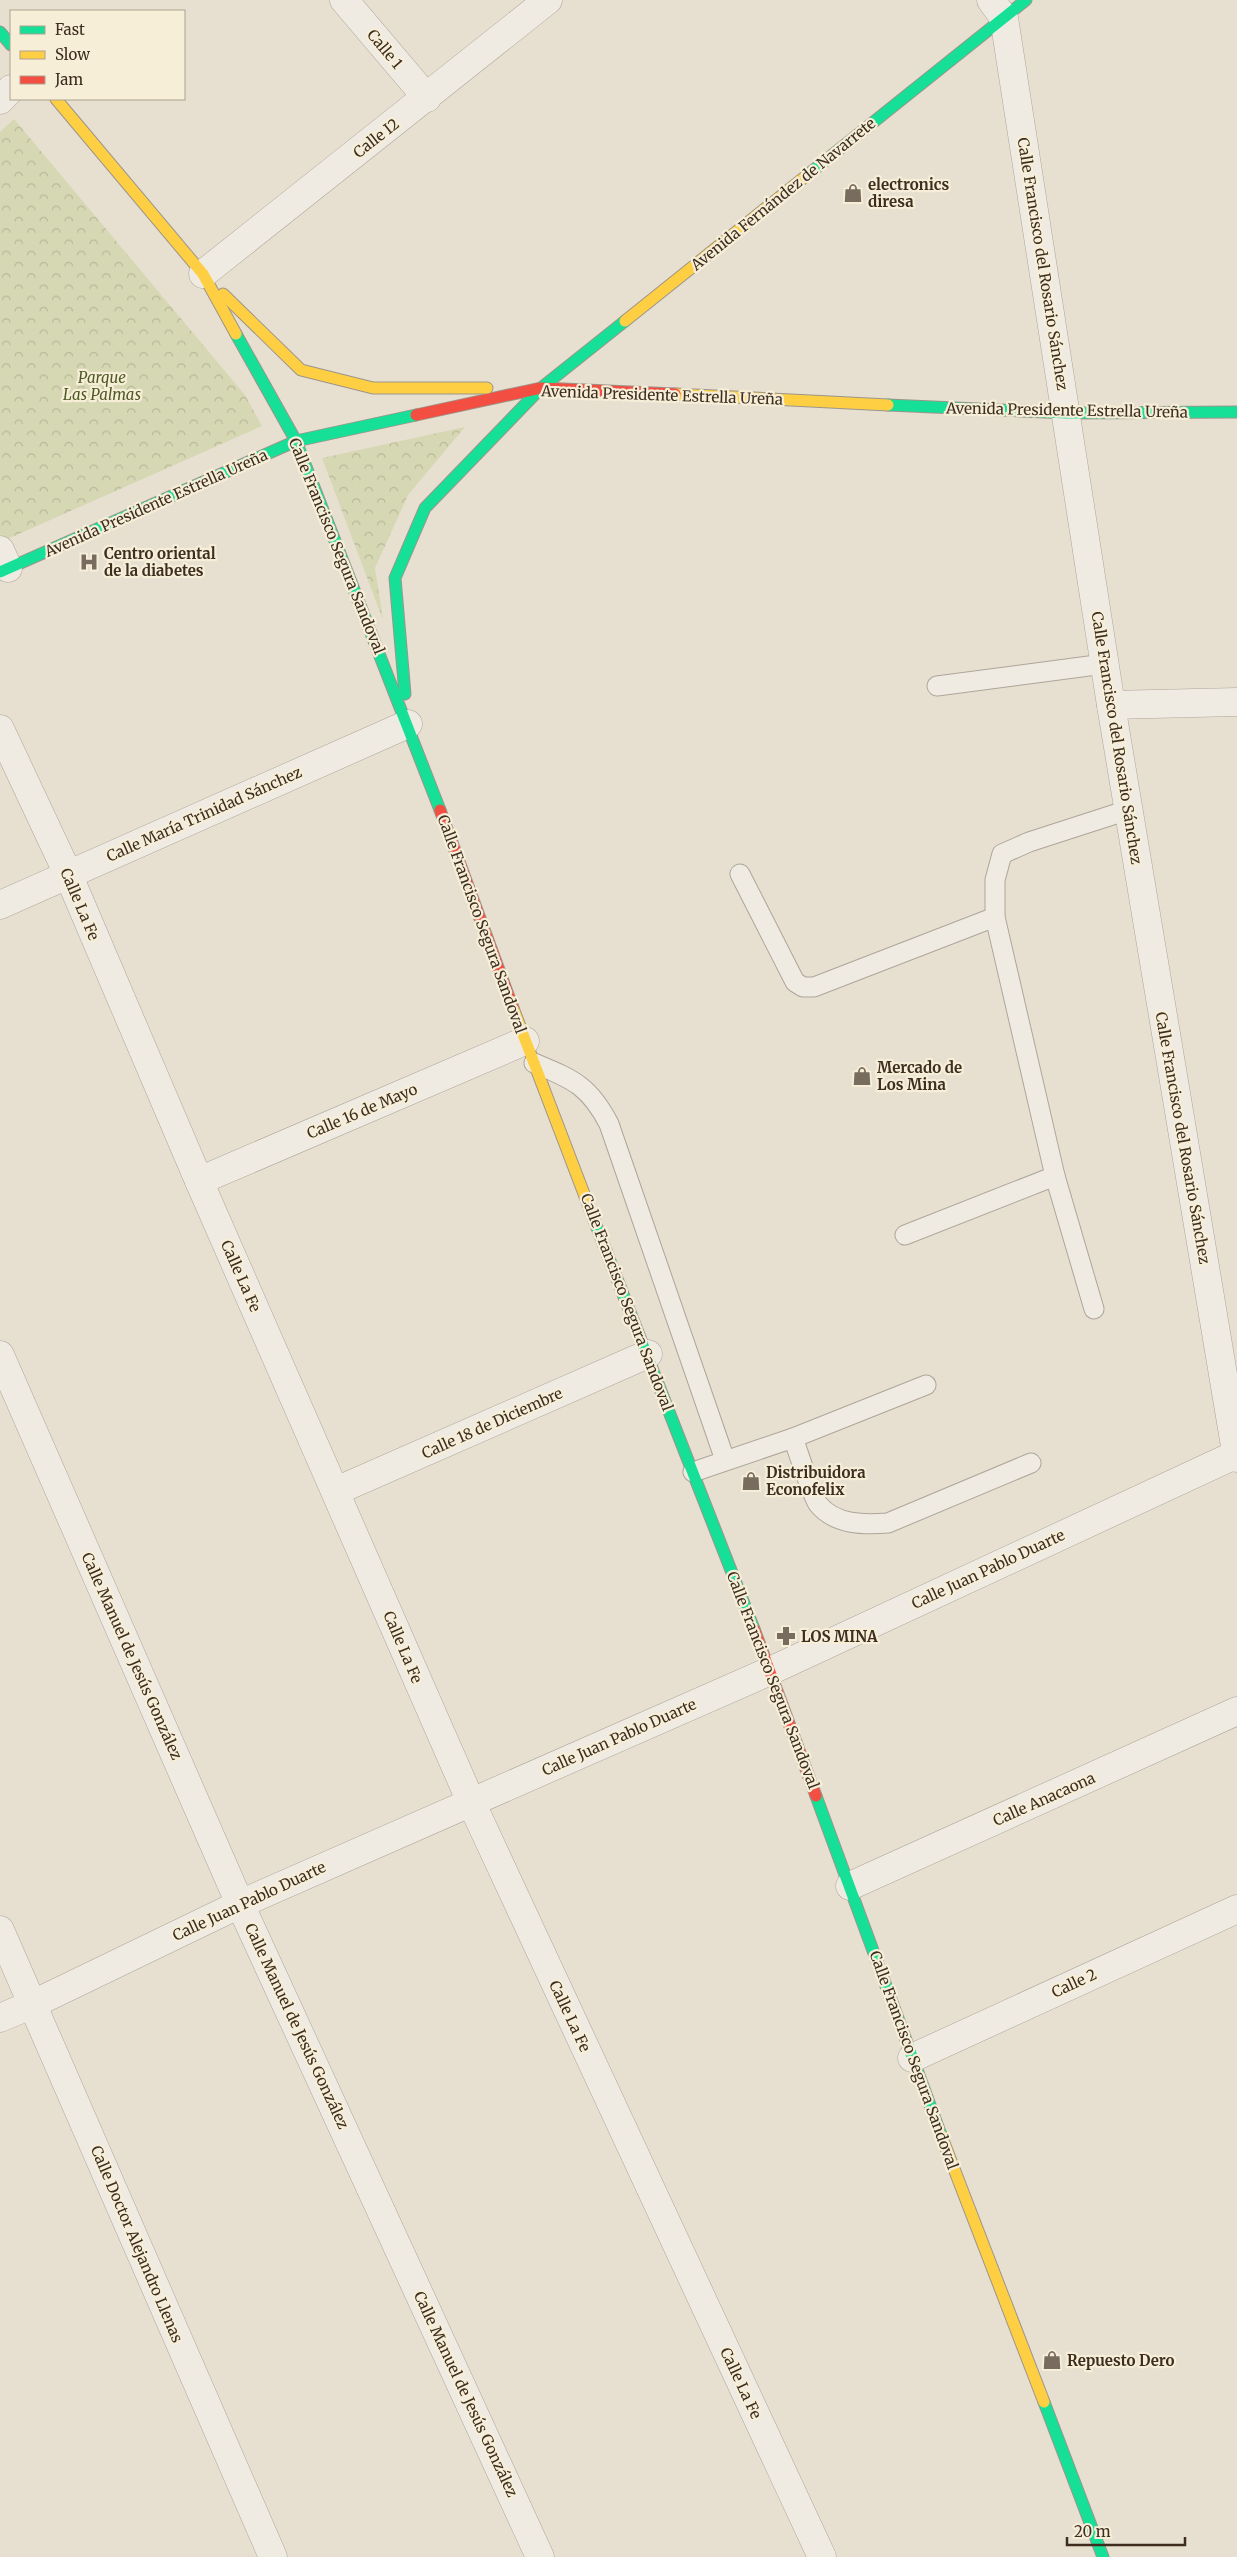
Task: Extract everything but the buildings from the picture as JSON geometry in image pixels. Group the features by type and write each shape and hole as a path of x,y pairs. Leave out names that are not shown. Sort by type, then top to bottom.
{"main road":[{"name":"Avenida Fernández de Navarrete","path":"408,724 395,578 425,508 541,388 998,9 1026,0"},
{"path":"0,32 10,44"},
{"name":"Calle Francisco Segura Sandoval","path":"57,100 203,274 296,441 408,724 530,1052 770,1670 912,2058 1103,2557"},
{"path":"203,274 301,370 373,388 541,388"},
{"name":"Avenida Presidente Estrella Ureña","path":"3,563 296,441 541,388 1066,413 1237,412"}],"street":[{"name":"Calle 1","path":"344,0 427,98"},
{"name":"Calle I2","path":"203,274 548,0"},
{"name":"Calle Francisco del Rosario Sánchez","path":"998,9 1066,413 1128,810 1237,1458"},
{"path":"0,100 10,90"},
{"path":"1111,706 1237,702"},
{"name":"Calle María Trinidad Sánchez","path":"0,905 408,724"},
{"name":"Calle La Fe","path":"0,729 68,874 199,1181 471,1802 822,2557"},
{"name":"Calle 16 de Mayo","path":"199,1181 530,1052"},
{"name":"Calle 18 de Diciembre","path":"336,1491 648,1354"},
{"name":"Calle Manuel de Jesús González","path":"0,1355 240,1904 540,2557"},
{"name":"Calle Juan Pablo Duarte","path":"0,2018 33,2004 240,1904 770,1670 1237,1454"},
{"name":"Calle Anacaona","path":"850,1886 1237,1711"},
{"name":"Calle 2","path":"912,2058 1237,1908"},
{"name":"Calle Doctor Alejandro Llenas","path":"0,1930 273,2557"}],"lane":[{"path":"937,686 1104,664"},
{"path":"1094,1309 1055,1176 995,917 995,880 1002,854 1029,842 1128,810"},
{"path":"740,874 796,982 803,987 814,987 995,917"},
{"path":"530,1052 590,1093 609,1124 725,1460"},
{"path":"905,1235 1055,1176"},
{"path":"693,1472 793,1438 926,1385"},
{"path":"793,1438 818,1504 840,1520 867,1525 888,1523 1031,1463"}],"green space":[{"name":"Parque Las Palmas","path":"14,119 245,395 262,426 3,541 0,533 0,132"},
{"path":"465,427 408,495 375,568 383,620 322,458"}],"traffic: fast":[{"path":"806,176 1026,0"},
{"path":"0,32 10,44"},
{"path":"405,694 395,578 425,508 541,388 625,321"},
{"path":"236,334 296,441 440,810"},
{"path":"888,405 1067,413 1237,412"},
{"path":"0,572 296,441 416,415"},
{"path":"594,1220 754,1629"},
{"path":"816,1796 941,2135"},
{"path":"1044,2402 1103,2557"}],"traffic: slow":[{"path":"57,100 203,274 236,334"},
{"path":"625,321 806,176"},
{"path":"223,294 301,370 373,388 487,388"},
{"path":"675,394 888,405"},
{"path":"513,1008 594,1220"},
{"path":"941,2135 1044,2402"}],"traffic: jam":[{"path":"416,415 541,388 675,394"},
{"path":"440,810 513,1008"},
{"path":"754,1629 816,1796"}],"place":[{"name":"electronics diresa","path":"853,193"},
{"name":"Centro oriental de la diabetes","path":"89,562"},
{"name":"Mercado de Los Mina","path":"862,1076"},
{"name":"Distribuidora Econofelix","path":"751,1481"},
{"name":"LOS MINA","path":"786,1636"},
{"name":"Repuesto Dero","path":"1052,2360"}]}
